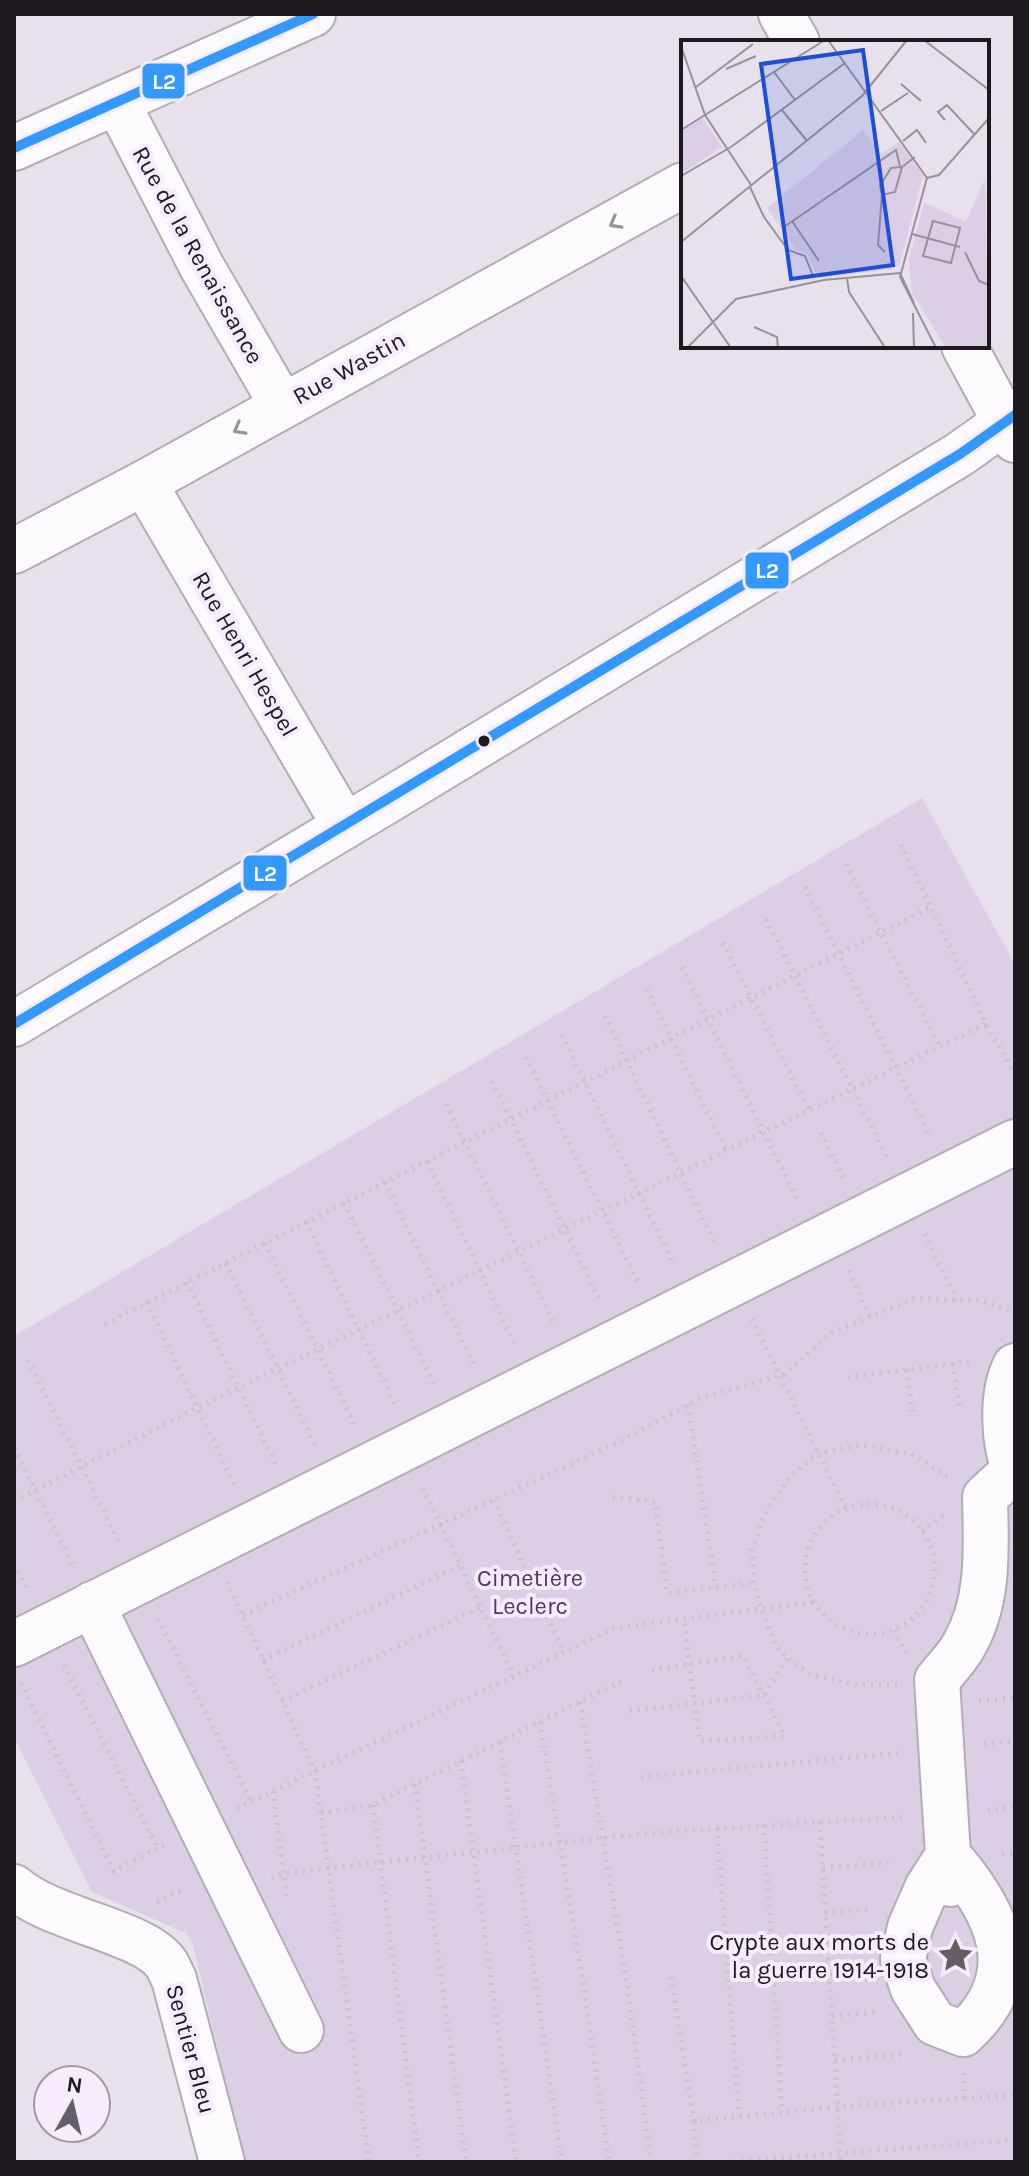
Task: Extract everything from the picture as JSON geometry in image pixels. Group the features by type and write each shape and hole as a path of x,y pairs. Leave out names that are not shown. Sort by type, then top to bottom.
{"street":[{"path":"14,148 313,14"},
{"path":"781,14 796,40"},
{"name":"Rue de la Renaissance","path":"117,102 202,267 282,405"},
{"name":"Rue Wastin","path":"14,551 144,483 681,186"},
{"path":"14,1024 947,462 1012,426 965,348"},
{"name":"Rue Henri Hespel","path":"144,483 345,826"},
{"path":"27,1651 92,1604 1015,1142"},
{"path":"944,1857 974,1884 986,1903 1005,1949 1000,1985 984,2017 949,2028 913,1989 903,1959 910,1927 944,1857 941,1749 963,1646 981,1607 986,1554 1004,1480 1008,1379 1000,1363"},
{"path":"92,1604 301,2030"},
{"name":"Sentier Bleu","path":"14,1887 27,1899 143,1945 165,1962 174,1979 222,2162"}],"path":[{"path":"901,845 986,1024 1015,1074"},
{"path":"846,864 940,1047"},
{"path":"805,887 950,1174"},
{"path":"105,1324 931,907"},
{"path":"766,919 957,1300"},
{"path":"723,943 809,1110"},
{"path":"682,967 817,1240"},
{"path":"647,989 726,1150"},
{"path":"605,1016 846,1509"},
{"path":"14,1501 277,1368 986,1024"},
{"path":"562,1035 639,1193 656,1320"},
{"path":"526,1057 656,1320"},
{"path":"492,1081 565,1229 656,1320"},
{"path":"446,1104 573,1362"},
{"path":"821,1133 864,1218"},
{"path":"427,1161 533,1382"},
{"path":"385,1182 492,1402"},
{"path":"344,1203 454,1422"},
{"path":"306,1222 358,1329 397,1450"},
{"path":"265,1243 318,1349 397,1450 441,1524 514,1676"},
{"path":"226,1263 333,1483"},
{"path":"849,1271 870,1317"},
{"path":"187,1282 294,1502"},
{"path":"243,1615 617,1443 699,1399 779,1375 833,1332 915,1298 981,1301 1015,1312"},
{"path":"147,1302 253,1523"},
{"path":"28,1360 251,1801"},
{"path":"848,1377 953,1364 1000,1363"},
{"path":"953,1364 960,1411"},
{"path":"907,1370 913,1417"},
{"path":"688,1405 716,1588"},
{"path":"1004,1480 970,1496 952,1479 913,1455 863,1445 818,1453 790,1476 765,1514 752,1549 754,1583 761,1610 779,1651 811,1675 859,1685 1015,1698"},
{"path":"14,1448 92,1604"},
{"path":"613,1497 655,1502 667,1593 754,1583"},
{"path":"494,1500 564,1652"},
{"path":"873,1504 894,1509 913,1521 927,1538 935,1558 935,1581 927,1601 913,1618 895,1630 874,1634 853,1632 834,1623 815,1602 808,1591 805,1571 808,1550 817,1531 832,1516 846,1509 873,1504"},
{"path":"210,1545 315,1771 369,2162"},
{"path":"14,1564 27,1651 114,1871 200,1825 615,1628 815,1602"},
{"path":"263,1660 461,1565"},
{"path":"282,1701 481,1607"},
{"path":"652,1670 690,1664 743,1656 785,1736 700,1741 694,1704 690,1664 684,1619"},
{"path":"27,1651 158,1849"},
{"path":"630,1711 764,1695 788,1658"},
{"path":"321,1813 373,1805 624,1680"},
{"path":"580,1702 627,1984 651,2162"},
{"path":"540,1722 609,2162"},
{"path":"500,1742 562,2162"},
{"path":"641,1777 941,1749"},
{"path":"461,1761 516,2162"},
{"path":"415,1784 466,2162"},
{"path":"273,1791 288,1902"},
{"path":"373,1805 419,2162"},
{"path":"820,1822 841,2162"},
{"path":"235,1896 284,1874 328,1868 602,1838 764,1825 820,1822 944,1857"},
{"path":"764,1825 782,2112"},
{"path":"717,1828 739,2116"},
{"path":"823,1868 944,1857"},
{"path":"671,1977 694,2121 697,2162"},
{"path":"835,2060 927,2052 949,2028"},
{"path":"949,2028 965,2098"},
{"path":"694,2121 1015,2095"},
{"path":"726,2162 1015,2140"}],"green space":[{"name":"Cimetière Leclerc","path":"922,798 1015,964 1015,2162 244,2162 193,1945 186,1933 92,1892 14,1738 14,1336"}],"transit line":[{"name":"L2","path":"14,148 313,14"},
{"name":"L2","path":"14,1024 960,454 1015,415"}],"place":[{"name":"Crypte aux morts de la guerre 1914-1918","path":"955,1956"}]}
